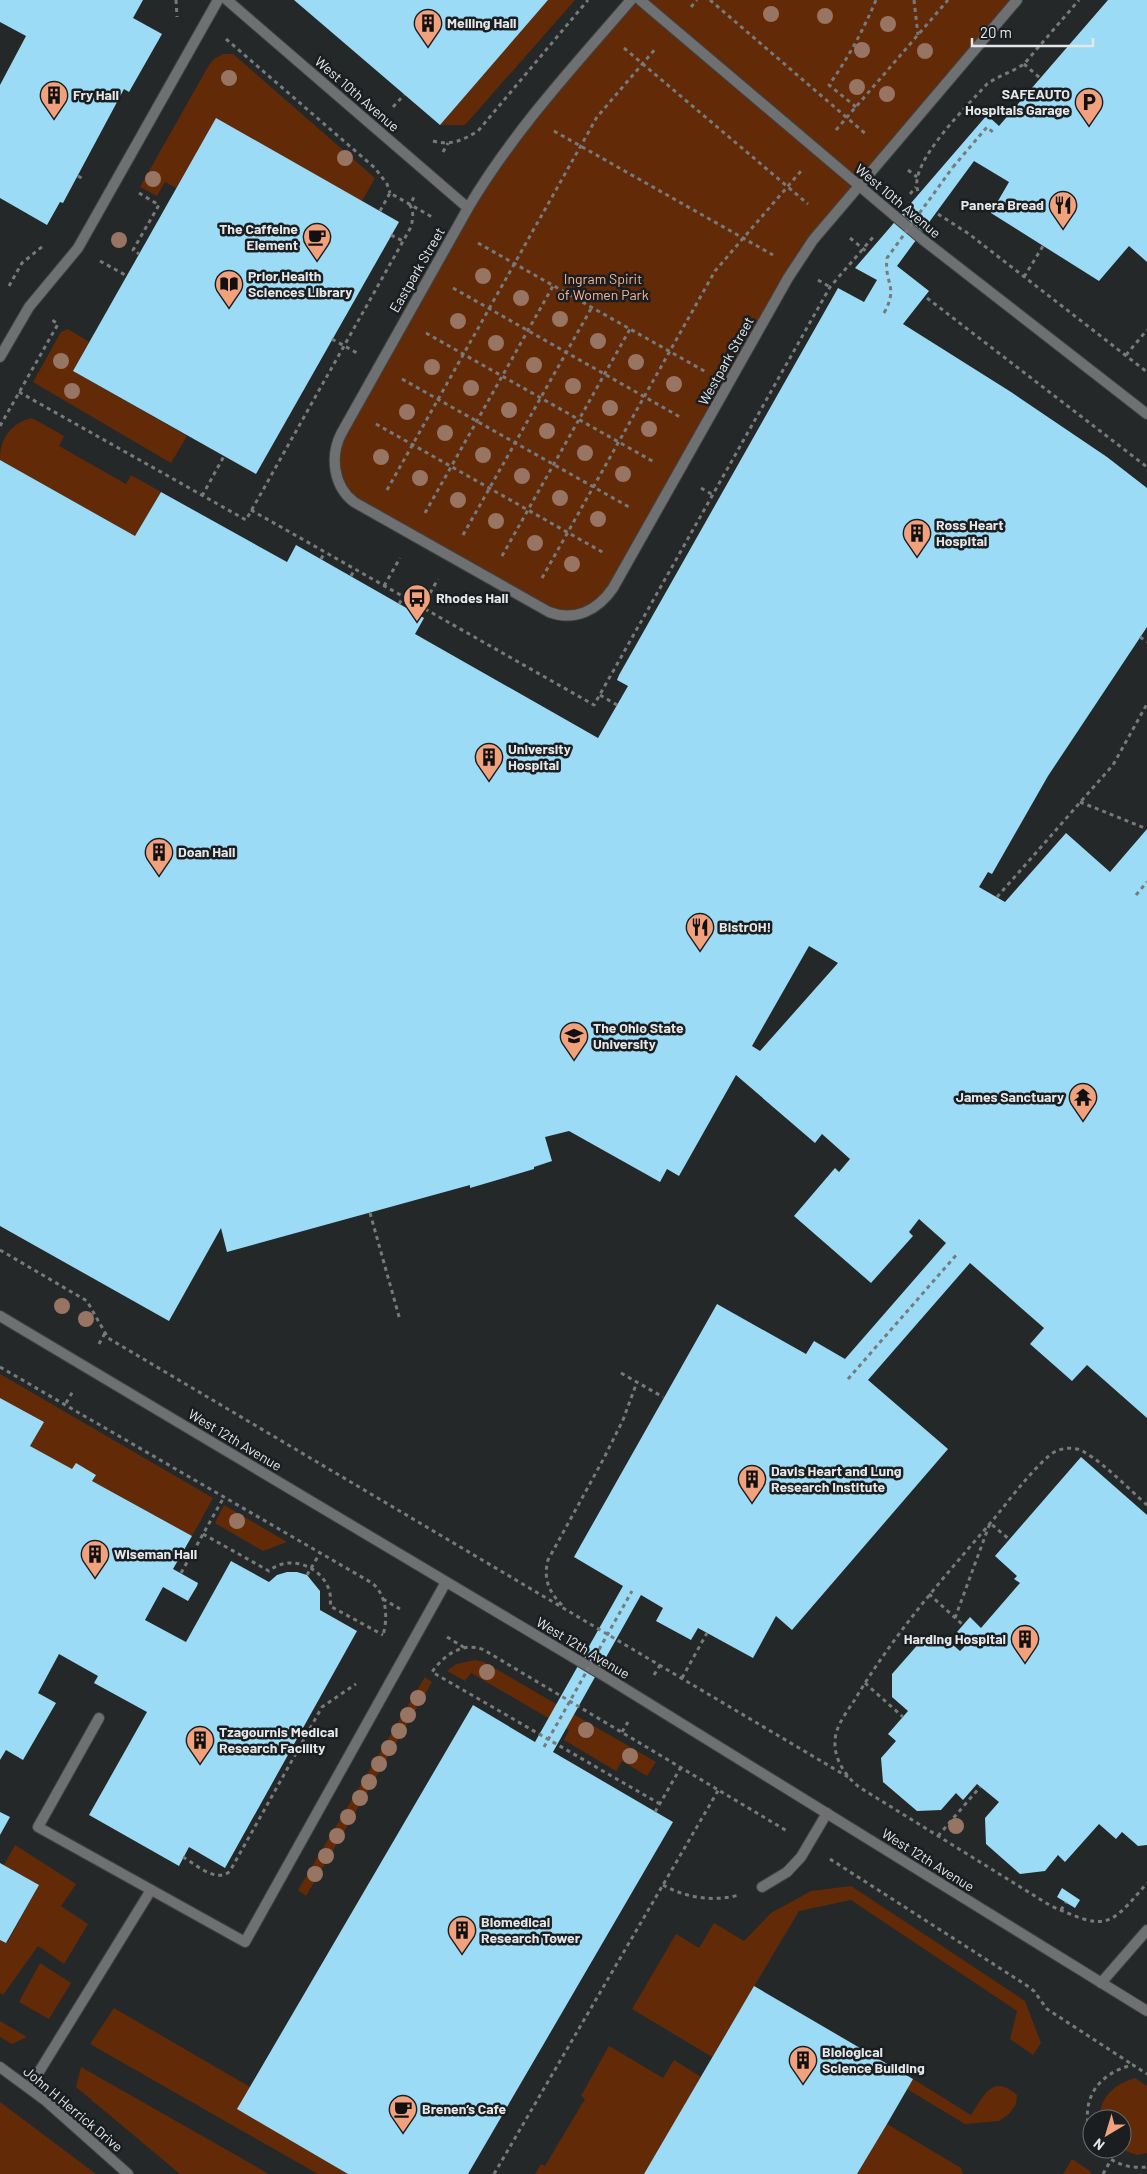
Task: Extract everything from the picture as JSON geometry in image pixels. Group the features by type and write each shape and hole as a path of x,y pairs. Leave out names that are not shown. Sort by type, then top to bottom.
{"street":[{"path":"0,357 29,307 78,248 218,0"},
{"name":"West 10th Avenue","path":"227,0 468,208"},
{"name":"Eastpark Street","path":"432,546 354,502 347,496 335,468 337,442 468,208 494,167 530,118 631,0"},
{"name":"West 10th Avenue","path":"640,0 948,260 1147,414"},
{"name":"Westpark Street","path":"432,546 529,601 558,615 579,615 596,607 608,594 626,565 795,267 813,240 1017,0"},
{"name":"West 12th Avenue","path":"0,1316 606,1677 1147,2011"},
{"path":"99,1718 38,1826 245,1942 446,1582"},
{"path":"762,1887 786,1872 809,1845 827,1813"},
{"path":"29,2088 151,1890"},
{"path":"1101,1983 1147,1930"},
{"name":"John H Herrick Drive","path":"0,2067 29,2088 128,2174"}],"path":[{"path":"429,139 433,142 456,143 478,131 588,0"},
{"path":"710,0 916,177"},
{"path":"856,108 829,85 847,59 864,28 876,0"},
{"path":"914,0 918,35"},
{"path":"529,601 715,271 948,0"},
{"path":"251,510 594,704 830,287 917,189 916,177 924,161 934,146 986,84 1024,64 1079,0"},
{"path":"578,12 643,62 788,187"},
{"path":"205,22 375,168 387,184 390,193 728,385"},
{"path":"374,513 597,116 643,62"},
{"path":"1024,64 1040,78"},
{"path":"392,108 404,95"},
{"path":"502,102 830,287"},
{"path":"884,314 891,300 891,289 885,269 887,258 953,167 988,127 994,133"},
{"path":"410,205 448,143"},
{"path":"78,176 88,181"},
{"path":"380,211 390,193"},
{"path":"19,392 246,520 403,241 413,218 413,211 410,205"},
{"path":"139,254 134,250 154,213"},
{"path":"938,214 969,234 1147,372"},
{"path":"391,235 403,241"},
{"path":"1024,277 1043,246"},
{"path":"5,293 22,263 40,248"},
{"path":"430,276 702,430"},
{"path":"384,586 553,286"},
{"path":"927,298 1147,468"},
{"path":"0,426 58,324 29,307"},
{"path":"422,607 592,307"},
{"path":"404,321 713,495"},
{"path":"489,578 630,329"},
{"path":"1126,355 1147,330"},
{"path":"332,339 652,520"},
{"path":"354,411 626,565"},
{"path":"202,496 224,456"},
{"path":"321,559 325,552"},
{"path":"351,576 355,569"},
{"path":"399,604 404,596"},
{"path":"1140,637 1147,642"},
{"path":"613,672 620,675"},
{"path":"600,695 617,705"},
{"path":"997,897 1112,765 1147,704"},
{"path":"1080,802 1147,829"},
{"path":"1136,895 1147,882"},
{"path":"370,1212 400,1320"},
{"path":"0,1250 87,1301 108,1338 848,1776 859,1787 1061,1910 1089,1922 1103,1921 1121,1912 1147,1883"},
{"path":"848,1379 958,1253"},
{"path":"0,1367 372,1583 378,1589 385,1608 386,1618 383,1636 330,1606 328,1588 321,1576 311,1568 299,1563 286,1563 269,1571 202,1534"},
{"path":"621,1373 664,1397"},
{"path":"564,1608 549,1586 546,1577 548,1560 604,1458 623,1420 637,1382"},
{"path":"848,1776 837,1756 834,1741 840,1724 865,1683 901,1629 929,1594 1045,1459 1058,1450 1067,1448 1086,1452 1147,1505"},
{"path":"181,1573 224,1497"},
{"path":"990,1523 1010,1540"},
{"path":"955,1618 990,1523"},
{"path":"307,1576 320,1553"},
{"path":"544,1747 632,1591"},
{"path":"929,1594 963,1625"},
{"path":"682,1678 707,1633"},
{"path":"660,1804 432,1672 447,1655 457,1650 479,1648 719,1789 809,1845 1026,1985 1034,1991 1047,2009 1147,2074"},
{"path":"183,1857 215,1875 223,1876 230,1871 322,1707 354,1686 359,1678"},
{"path":"865,1683 903,1717"},
{"path":"655,1812 681,1768"},
{"path":"938,1836 980,1787"},
{"path":"494,2174 719,1789"},
{"path":"664,1885 691,1896 712,1898 732,1897 752,1892 762,1887"},
{"path":"1061,1910 1066,1902"},
{"path":"1088,2109 1093,2092 1098,2084 1112,2072 1133,2065"},
{"path":"1103,2174 1111,2160 1129,2167 1147,2168"}],"green space":[{"path":"548,0 575,0 465,125 440,125"},
{"name":"Ingram Spirit of Women Park","path":"631,0 1017,0 813,240 609,594 569,616 558,615 347,496 335,452 488,174"},
{"path":"223,54 233,54 375,178 362,201 216,119 176,188 165,182 157,196 140,187 209,65 214,59"},
{"path":"68,329 89,342 73,371 187,436 171,463 33,382 61,332"},
{"path":"32,418 64,436 59,446 126,484 131,475 161,492 135,536 0,460 2,445 8,433 18,424"},
{"path":"0,1374 213,1498 192,1536 92,1481 95,1475 76,1464 72,1469 30,1446 44,1422 0,1398"},
{"path":"224,1505 287,1542 263,1551 215,1523"},
{"path":"475,1660 484,1662 656,1762 647,1776 622,1761 616,1771 564,1740 569,1730 471,1673 465,1681 447,1671 456,1664"},
{"path":"425,1677 432,1682 306,1896 298,1890"},
{"path":"15,1845 76,1884 61,1906 88,1924 64,1964 38,1946 3,1995 0,1993 0,1940 7,1943 39,1885 4,1865"},
{"path":"851,1886 1025,2001 1041,2043 1033,2055 1010,2039 1017,2011 851,1900 799,1911 712,2057 632,2009 676,1934 699,1948 714,1923 744,1941 771,1913 811,1891"},
{"path":"40,1963 71,1983 49,2019 19,2002"},
{"path":"114,2008 250,2087 348,2174 318,2174 90,2044"},
{"path":"0,2021 27,2037 12,2044 0,2037"},
{"path":"609,2046 663,2078 674,2060 701,2077 644,2174 535,2174 541,2164 545,2166 585,2099 581,2096"},
{"path":"81,2067 269,2174 180,2174 76,2087"},
{"path":"1135,2078 1147,2086 1147,2153 1137,2155 1132,2153 1132,2109 1101,2109 1110,2092"},
{"path":"913,2079 971,2115 985,2095 995,2087 1001,2086 1017,2095 1016,2104 1009,2114 999,2121 965,2124 907,2089"},
{"path":"0,2102 96,2174 0,2174"},
{"path":"887,2124 961,2168 963,2174 857,2174"},
{"path":"1072,2159 1090,2171 1091,2174 1063,2174"}],"building":[{"name":"Fry Hall","path":"0,0 143,0 133,18 162,34 129,92 124,89 63,203 60,202 47,225 0,198 0,85 26,36 0,22"},
{"name":"Meiling Hall","path":"294,0 548,0 440,125"},
{"path":"1108,0 1147,0 1147,262 1129,246 1099,281 991,213 1009,182 974,161 897,266 929,291 903,324 1011,392 1107,457 1147,488 1147,627 1048,776 992,874 988,872 979,887 1005,902 1066,833 1110,872 1147,829 1147,1418 1087,1365 1072,1381 1030,1344 1044,1328 970,1263 868,1380 948,1449 792,1630 776,1616 753,1658 698,1628 691,1640 656,1621 663,1608 641,1595 553,1752 673,1822 468,2174 348,2174 237,2109 473,1705 535,1742 623,1586 574,1557 717,1304 806,1354 814,1341 845,1359 946,1243 919,1219 909,1232 913,1236 871,1283 794,1216 835,1168 839,1172 850,1159 822,1134 815,1143 736,1075 679,1176 667,1169 660,1182 569,1131 545,1137 552,1161 534,1167 534,1169 470,1188 470,1185 227,1252 221,1228 169,1321 0,1226 0,460 135,536 161,492 287,562 296,545 424,618 415,634 598,738 628,686 617,680 619,675 838,288 864,302 877,280 855,268 987,115 999,126","holes":["809,946 838,963 760,1051 752,1046"]},
{"name":"Prior Health Sciences Library","path":"216,118 399,222 256,474 73,371"},
{"path":"0,1398 44,1422 30,1446 72,1469 76,1463 96,1475 92,1481 192,1536 173,1569 198,1583 197,1586 188,1601 163,1587 145,1620 186,1642 231,1561 269,1582 277,1575 287,1572 307,1575 320,1591 320,1610 357,1631 225,1868 189,1847 179,1866 89,1815 147,1712 94,1683 98,1676 59,1654 38,1693 56,1703 23,1760 6,1750 0,1760"},
{"name":"Harding Hospital","path":"1081,1457 1147,1515 1147,1845 1138,1846 1122,1832 1116,1839 1099,1824 1065,1862 1058,1855 1045,1871 1020,1874 986,1844 985,1818 999,1802 977,1784 963,1800 956,1793 941,1810 917,1811 883,1782 881,1758 896,1741 888,1734 908,1711 892,1697 892,1674 921,1641 944,1637 960,1651 969,1642 957,1632 970,1617 981,1628 1020,1583 1014,1579 1017,1576 995,1556"},
{"path":"0,1812 10,1817 0,1835"},
{"path":"0,1863 39,1885 6,1943 0,1940"},
{"path":"1062,1888 1080,1900 1075,1908 1057,1897"},
{"name":"Biological Science Building","path":"754,1986 913,2079 887,2124 857,2174 644,2174"}],"place":[{"name":"Meiling Hall","path":"428,47"},
{"name":"Fry Hall","path":"54,119"},
{"name":"SAFEAUTO Hospitals Garage","path":"1089,126"},
{"name":"Panera Bread","path":"1063,229"},
{"name":"The Caffeine Element","path":"317,261"},
{"name":"Prior Health Sciences Library","path":"229,308"},
{"name":"Ross Heart Hospital","path":"917,557"},
{"name":"Rhodes Hall","path":"417,622"},
{"name":"University Hospital","path":"489,781"},
{"name":"Doan Hall","path":"159,876"},
{"name":"BistrOH!","path":"700,951"},
{"name":"The Ohio State University","path":"574,1060"},
{"name":"James Sanctuary","path":"1083,1121"},
{"name":"Davis Heart and Lung Research Institute","path":"752,1503"},
{"name":"Wiseman Hall","path":"95,1578"},
{"name":"Harding Hospital","path":"1025,1663"},
{"name":"Tzagournis Medical Research Facility","path":"200,1764"},
{"name":"Biomedical Research Tower","path":"462,1954"},
{"name":"Biological Science Building","path":"803,2084"},
{"name":"Brenen’s Cafe","path":"403,2133"}]}
